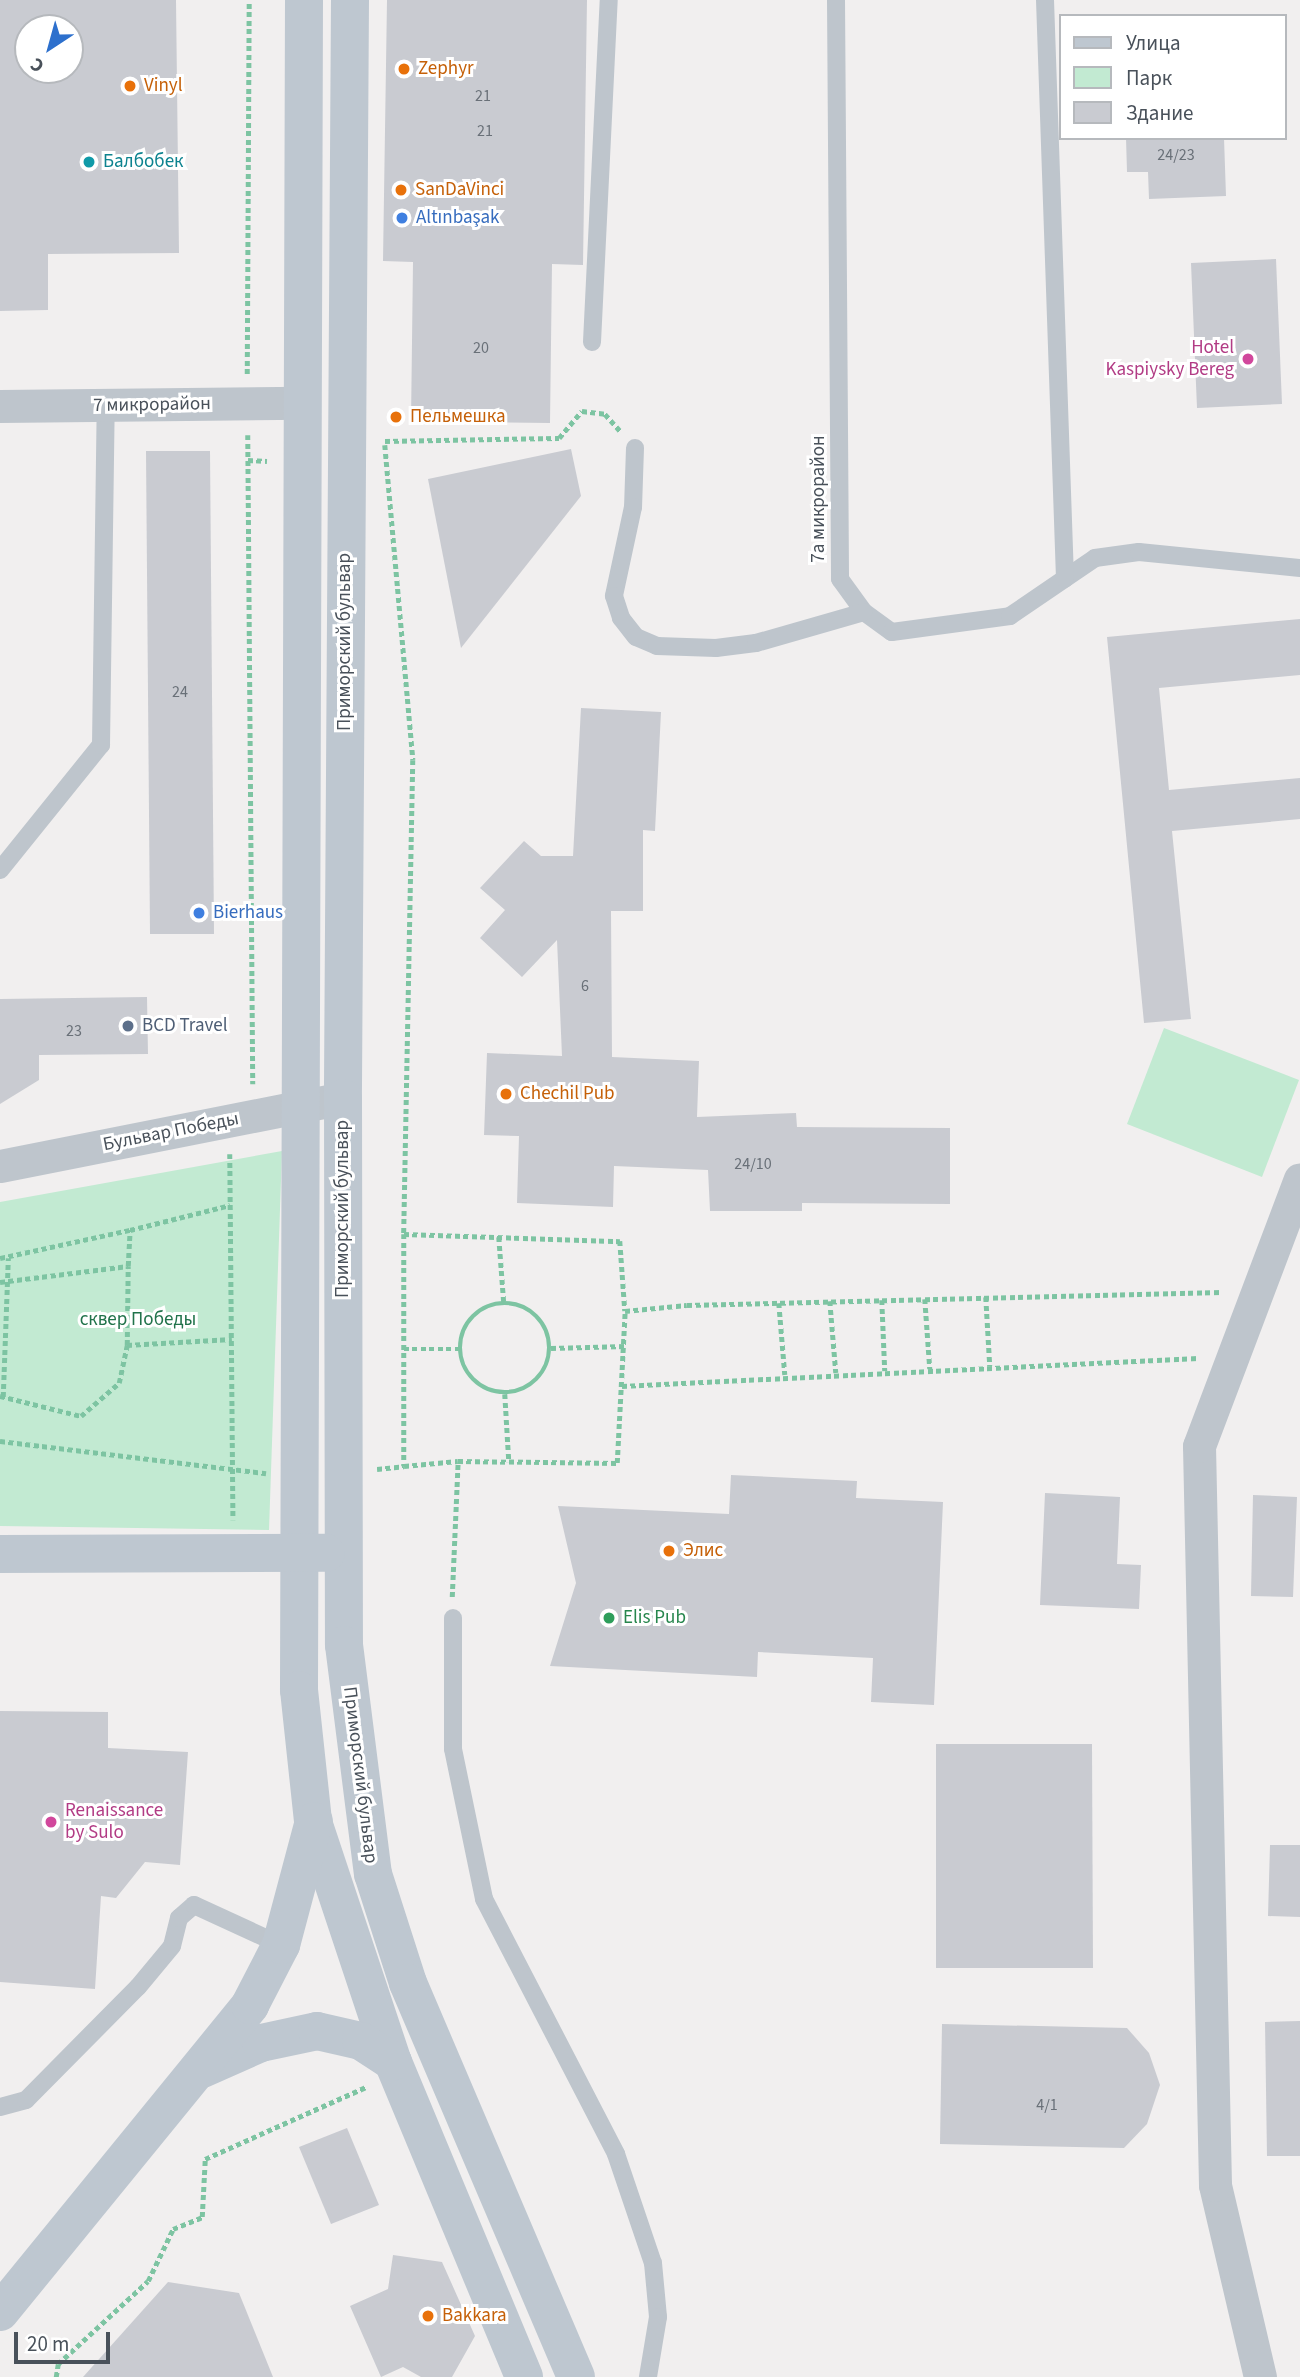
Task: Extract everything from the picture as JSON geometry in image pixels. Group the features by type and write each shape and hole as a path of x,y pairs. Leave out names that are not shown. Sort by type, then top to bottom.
{"street":[{"path":"303,0 299,1690 313,1822 386,2072 524,2377"},
{"name":"Приморский бульвар","path":"350,0 343,1098 344,1645 373,1874 408,1983 576,2377"},
{"name":"7 микрорайон","path":"0,406 303,404"},
{"name":"Бульвар Победы","path":"0,1166 343,1098"},
{"path":"1260,2377 1215,2185 1199,1446 1254,1292 1300,1179"},
{"path":"0,1555 233,1556 301,1552 342,1554"},
{"path":"0,2312 200,2070 250,2005 281,1945 313,1822 356,1754"},
{"path":"200,2070 261,2043 317,2031 361,2041 386,2072"}],"lane":[{"path":"592,342 609,0"},
{"name":"7а микрорайон","path":"836,0 840,579 864,612 892,632 947,627 1010,616 1096,558 1139,552 1300,568"},
{"path":"1045,0 1066,579"},
{"path":"0,870 101,745 106,406"},
{"path":"635,449 633,507 614,596 621,618 636,637 657,646 716,648 768,640 864,612"},
{"path":"453,1618 453,1749 484,1899 620,2166 653,2263 658,2317 648,2377"},
{"path":"0,2107 26,2100 138,1987 172,1946 179,1918 194,1905 281,1945"}],"path":[{"path":"233,1556 230,1205 241,1118 249,0"},
{"path":"385,441 559,438 582,411 605,414 635,449"},
{"path":"384,428 413,760 404,1234 404,1466 458,1461 617,1463 626,1346 620,1241 404,1234"},
{"path":"0,1258 230,1205"},
{"path":"8,1258 2,1396 81,1416 119,1383 127,1345 130,1230"},
{"path":"499,1237 504,1303"},
{"path":"0,1282 128,1266"},
{"path":"625,1311 830,1301 1254,1292"},
{"path":"986,1297 990,1366"},
{"path":"925,1299 930,1369"},
{"path":"882,1300 885,1371"},
{"path":"830,1301 836,1373"},
{"path":"504,1303 527,1308 540,1318 551,1348 541,1377 528,1388 505,1394 483,1388 470,1378 458,1349 469,1319 481,1309 504,1303"},
{"path":"779,1303 785,1375"},
{"path":"127,1345 232,1339"},
{"path":"551,1348 626,1346"},
{"path":"404,1349 458,1349"},
{"path":"622,1386 785,1375 1231,1356"},
{"path":"505,1394 509,1462"},
{"path":"0,1441 233,1472"},
{"path":"453,1618 458,1461"},
{"path":"56,2377 58,2364 148,2281 173,2229 202,2217 205,2159 386,2072"}],"green space":[{"path":"1164,1028 1299,1080 1262,1177 1127,1124"},
{"name":"сквер Победы","path":"282,1151 269,1530 0,1526 0,1202"}],"building":[{"name":"Балбобек","path":"0,0 176,0 179,253 48,254 48,310 0,311"},
{"path":"387,0 587,0 583,265 552,264 550,423 411,421 413,262 383,261"},
{"path":"1126,140 1224,140 1226,196 1149,199 1148,172 1127,172"},
{"path":"1276,259 1282,404 1197,408 1191,263"},
{"path":"571,449 581,496 461,648 428,479"},
{"path":"146,451 210,451 214,934 150,934"},
{"path":"1300,619 1300,675 1159,688 1169,790 1300,778 1300,819 1172,831 1191,1019 1144,1023 1107,637"},
{"path":"581,708 661,712 655,831 643,830 643,911 611,911 612,1057 699,1061 697,1117 796,1113 797,1127 950,1128 950,1204 802,1203 802,1211 710,1211 708,1170 614,1166 613,1207 517,1203 519,1136 484,1135 487,1053 562,1056 557,940 522,977 480,938 505,910 480,888 524,841 541,856 573,856"},
{"path":"147,997 148,1054 39,1055 39,1080 0,1104 0,999"},
{"path":"731,1475 857,1481 856,1498 943,1502 934,1705 871,1702 873,1658 758,1652 757,1677 550,1666 576,1583 558,1506 729,1514"},
{"path":"1045,1493 1120,1497 1117,1564 1141,1565 1139,1609 1040,1605"},
{"path":"1253,1495 1297,1497 1293,1597 1251,1596"},
{"path":"0,1711 108,1712 108,1748 188,1752 180,1865 145,1862 116,1898 101,1896 95,1989 0,1982"},
{"path":"936,1744 1092,1744 1093,1968 936,1968"},
{"path":"1270,1845 1300,1845 1300,1917 1268,1916"},
{"path":"1300,2021 1300,2156 1267,2156 1265,2022"},
{"path":"942,2024 1127,2028 1149,2053 1160,2085 1147,2124 1124,2148 940,2144"},
{"path":"347,2128 379,2205 331,2224 299,2147"},
{"path":"393,2255 442,2262 475,2336 452,2377 421,2377 403,2367 381,2377 350,2306 388,2289"},
{"path":"168,2282 239,2293 273,2377 83,2377"}],"place":[{"name":"Zephyr","path":"404,69"},
{"name":"Vinyl","path":"130,86"},
{"name":"Балбобек","path":"89,162"},
{"name":"SanDaVinci","path":"401,190"},
{"name":"Altınbaşak","path":"402,218"},
{"name":"Hotel Kaspiysky Bereg","path":"1248,359"},
{"name":"Пельмешка","path":"396,417"},
{"name":"Bierhaus","path":"199,913"},
{"name":"BCD Travel","path":"128,1026"},
{"name":"Chechil Pub","path":"506,1094"},
{"name":"Элис","path":"669,1551"},
{"name":"Elis Pub","path":"609,1618"},
{"name":"Renaissance by Sulo","path":"51,1822"},
{"name":"Bakkara","path":"428,2316"}]}
